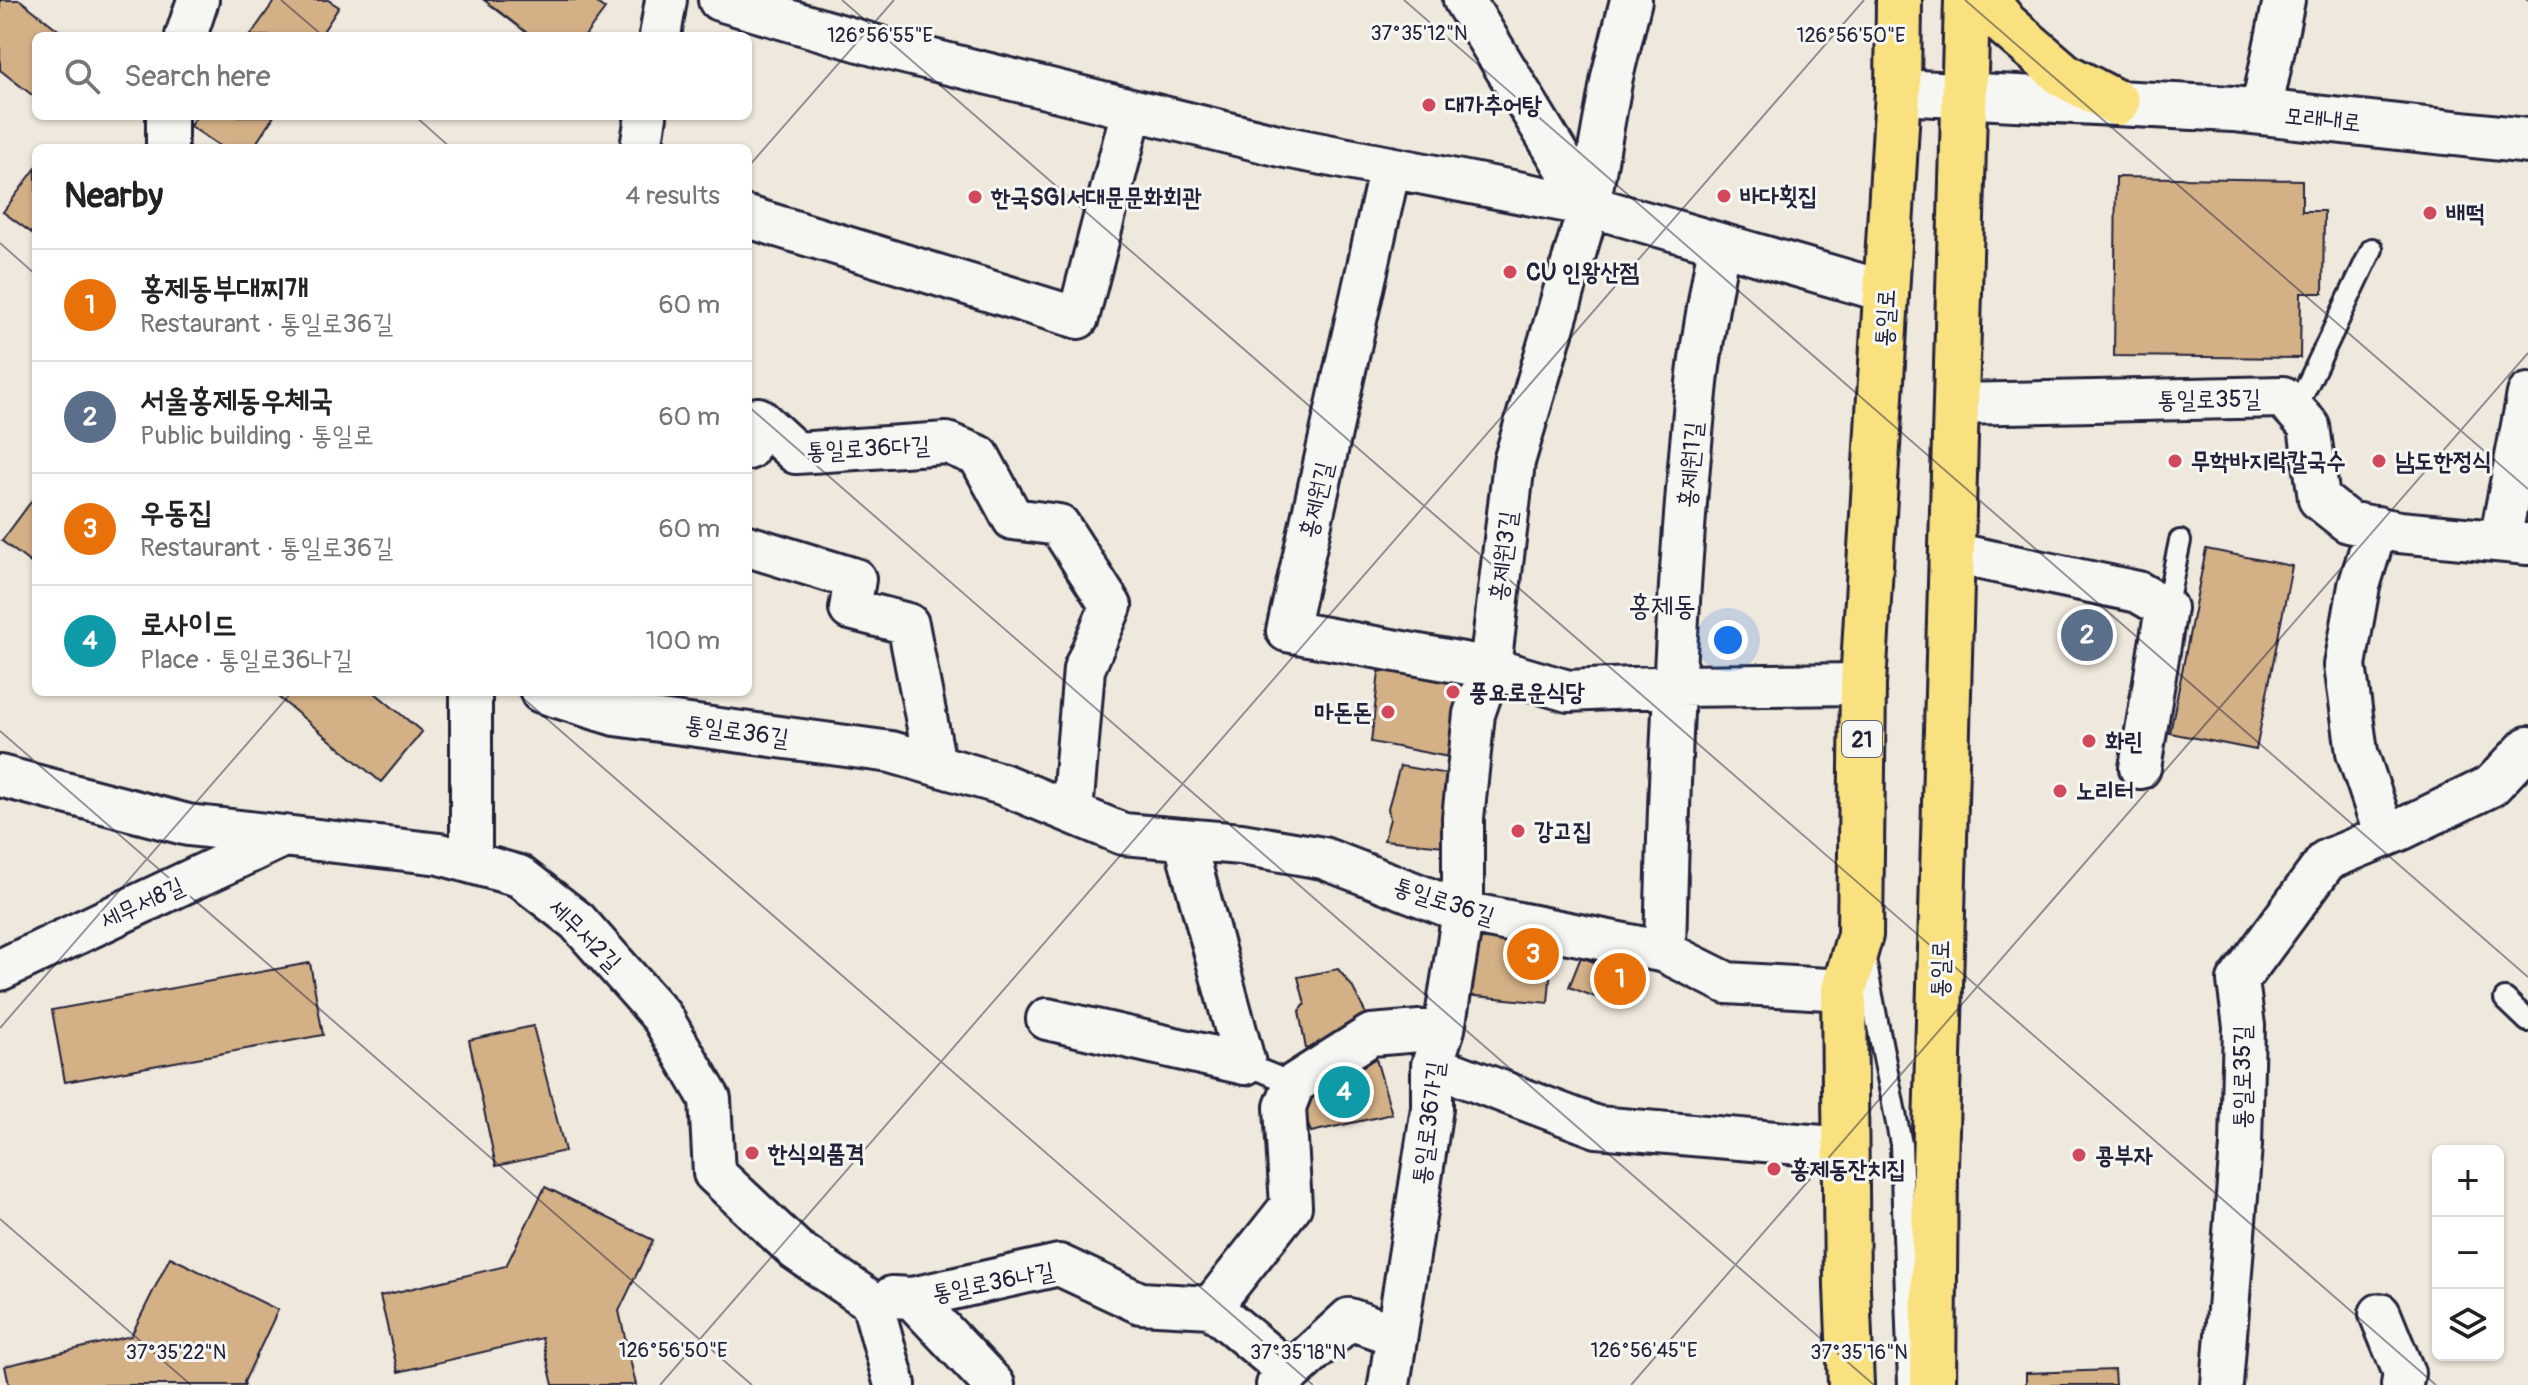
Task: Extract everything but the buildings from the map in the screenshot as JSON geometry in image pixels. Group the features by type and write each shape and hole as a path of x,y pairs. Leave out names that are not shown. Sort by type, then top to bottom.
{"main road":[{"name":"통일로","path":"1851,1385 1844,990 1860,935 1863,684 1898,92 1899,0"},
{"name":"통일로","path":"1933,1385 1935,1167 1967,0"},
{"path":"1986,0 2006,25 2065,76 2117,103"},
{"name":"모래내로","path":"1898,92 2261,112 2528,141"}],"street":[{"path":"187,32 198,0"},
{"path":"661,32 666,0"},
{"path":"719,0 884,48 1281,146 1589,206 1887,292"},
{"name":"홍제원3길","path":"1463,912 1463,818 1474,714 1490,668 1514,462 1589,206 1612,77 1631,0"},
{"path":"2261,112 2284,0"},
{"path":"1463,2 1589,206"},
{"path":"752,218 1078,318 1132,110"},
{"path":"167,120 167,144"},
{"path":"642,144 645,120"},
{"name":"홍제원길","path":"1390,167 1287,631 1490,668"},
{"name":"홍제원1길","path":"1665,952 1668,799 1678,605 1697,381 1719,245"},
{"path":"2514,542 2528,394"},
{"name":"통일로35길","path":"1956,404 2283,397 2309,426 2319,499 2348,522 2399,532 2514,542"},
{"name":"통일로36다길","path":"752,437 758,418 796,453 947,443 979,456 1013,519 1059,525 1111,606 1084,669 1072,812"},
{"path":"2377,527 2359,586 2345,665 2357,752 2385,836"},
{"path":"752,547 855,579 850,609 908,624 935,764"},
{"path":"1952,553 2138,592 2166,608 2140,768"},
{"path":"1490,668 1568,691 1675,686 1863,684"},
{"path":"471,696 471,862"},
{"name":"통일로36길","path":"554,696 615,715 891,752 1002,784 1123,834 1241,844 1323,858 1463,912 1665,952 1727,983 1844,990"},
{"name":"통일로35길","path":"2222,1385 2241,1145 2244,1026 2238,981 2327,860 2491,786 2528,747"},
{"name":"세무서2길","path":"0,776 188,825 440,854 519,876 577,921 662,1017 710,1099 714,1173 796,1250 872,1302 895,1385"},
{"name":"세무서8길","path":"0,970 284,836"},
{"path":"1047,1019 1245,1064 1184,839"},
{"name":"통일로36가길","path":"1389,1385 1432,1108 1438,1047 1463,912"},
{"path":"1396,1335 1349,1319 1283,1378 1211,1307 1291,1206 1285,1107 1294,1084 1371,1035 1438,1047 1597,1127 1846,1148"},
{"name":"통일로36나길","path":"912,1298 1059,1265 1140,1303 1211,1307"},
{"path":"863,1296 912,1298 994,1385"},
{"path":"2380,1314 2404,1373 2402,1385"}],"lane":[{"path":"2295,411 2372,249"},
{"path":"2166,608 2180,541"},
{"path":"1860,935 1901,1144 1909,1385"},
{"path":"2505,999 2528,1021"},
{"path":"1245,1064 1294,1084"}],"place":[{"name":"대가추어탕","path":"1429,105"},
{"name":"바다횟집","path":"1724,196"},
{"name":"한국SGI서대문문화회관","path":"975,197"},
{"name":"배떡","path":"2430,213"},
{"name":"CU 인왕산점","path":"1510,272"},
{"name":"무학바지락칼국수","path":"2175,461"},
{"name":"남도한정식","path":"2379,461"},
{"name":"서울홍제동우체국","path":"2087,635"},
{"name":"풍요로운식당","path":"1453,692"},
{"name":"마돈돈","path":"1388,712"},
{"name":"화린","path":"2089,741"},
{"name":"노리터","path":"2060,791"},
{"name":"강고집","path":"1518,831"},
{"name":"우동집","path":"1533,954"},
{"name":"홍제동부대찌개","path":"1620,979"},
{"name":"로사이드","path":"1344,1092"},
{"name":"한식의품격","path":"752,1153"},
{"name":"콩부자","path":"2079,1155"},
{"name":"홍제동잔치집","path":"1774,1169"}],"district":[{"name":"홍제동","path":"1662,605"}]}
